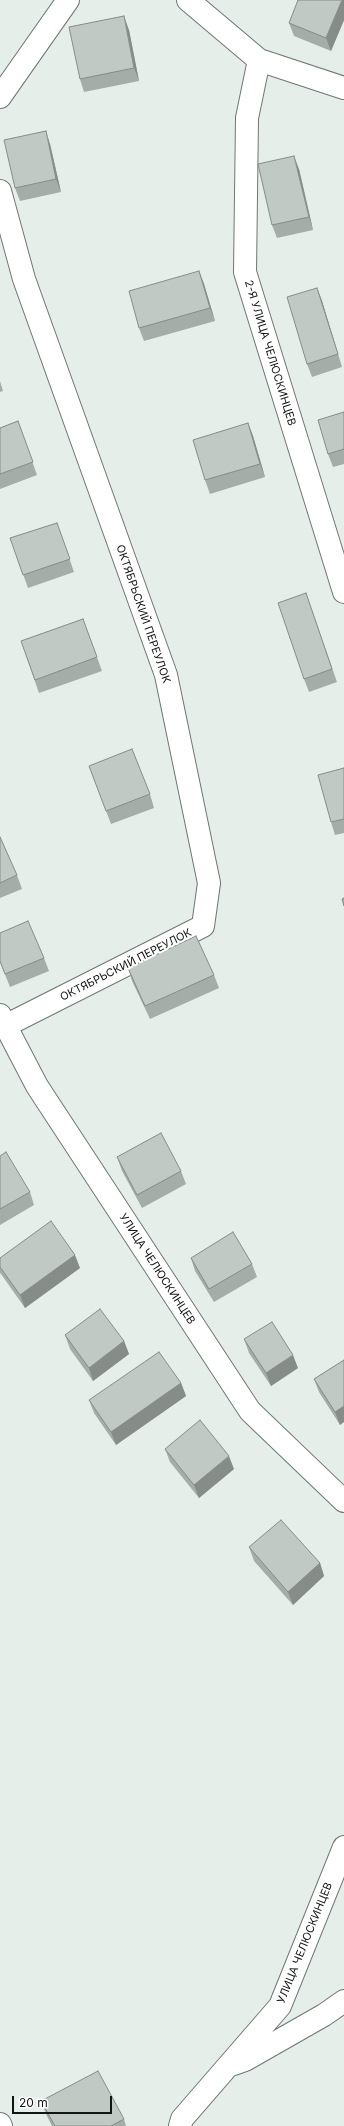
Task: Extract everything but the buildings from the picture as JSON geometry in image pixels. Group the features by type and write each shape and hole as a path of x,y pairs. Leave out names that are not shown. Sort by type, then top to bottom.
{"street":[{"path":"0,97 68,0"},
{"path":"188,0 259,60 344,88"},
{"name":"2-Я УЛИЦА ЧЕЛЮСКИНЦЕВ","path":"259,60 247,118 245,272 344,592"},
{"name":"ОКТЯБРЬСКИЙ ПЕРЕУЛОК","path":"0,191 24,279 166,675 209,883 203,926 2,1020"},
{"name":"УЛИЦА ЧЕЛЮСКИНЦЕВ","path":"2,1020 37,1086 250,1411 344,1501"},
{"name":"УЛИЦА ЧЕЛЮСКИНЦЕВ","path":"180,2126 182,2119 280,2006 344,1847"},
{"path":"227,2067 252,2056 324,2015 344,2001"}]}
